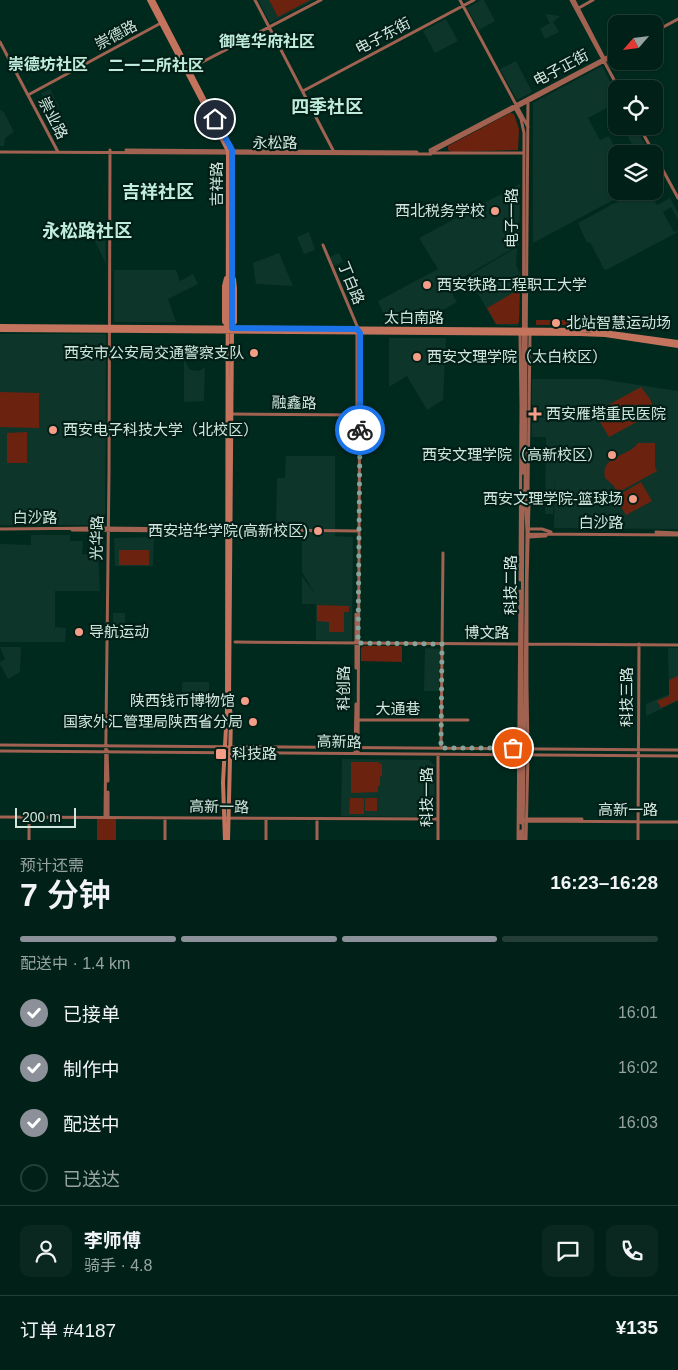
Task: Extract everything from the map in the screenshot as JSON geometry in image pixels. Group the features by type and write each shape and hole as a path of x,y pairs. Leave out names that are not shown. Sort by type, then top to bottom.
{"main road":[{"name":"吉祥路","path":"151,0 161,23 188,70"},
{"name":"吉祥路","path":"151,0 230,152 230,328"},
{"path":"226,840 229,753 230,328 235,322 236,288 230,274"},
{"name":"太白南路","path":"0,328 230,328 525,332 605,335 678,346"},
{"name":"太白南路","path":"525,332 589,330 678,342"},
{"path":"227,818 224,753 228,746"}],"street":[{"path":"255,0 335,153"},
{"path":"188,70 321,0"},
{"name":"电子一路","path":"460,0 528,129"},
{"name":"电子东街","path":"303,91 474,0"},
{"path":"573,0 615,80"},
{"path":"577,9 594,0"},
{"path":"663,29 678,21"},
{"name":"崇德路","path":"28,94 161,23"},
{"name":"崇业路","path":"0,42 57,151"},
{"name":"电子正街","path":"517,107 608,58"},
{"name":"电子一路","path":"525,332 528,100"},
{"path":"432,153 517,107"},
{"name":"电子一路","path":"517,107 523,126 526,153"},
{"path":"645,135 678,193"},
{"path":"645,135 678,198"},
{"name":"永松路","path":"0,151 526,153"},
{"name":"光华路","path":"106,817 111,151"},
{"name":"丁白路","path":"323,245 358,331"},
{"name":"科创路","path":"356,754 358,331"},
{"path":"523,644 527,582 528,488 525,332"},
{"path":"522,820 523,748 528,694 523,644 521,406 525,332"},
{"name":"科技二路","path":"522,840 523,644 527,533 525,332"},
{"name":"融鑫路","path":"229,414 358,415"},
{"name":"白沙路","path":"0,529 358,532"},
{"name":"白沙路","path":"527,533 678,534"},
{"name":"科技一路","path":"441,748 443,553"},
{"name":"博文路","path":"235,642 678,645"},
{"name":"科创路","path":"356,748 358,720 357,643"},
{"name":"科技三路","path":"638,840 639,644"},
{"name":"大通巷","path":"358,720 468,720"},
{"name":"高新路","path":"0,745 678,750"},
{"name":"高新路","path":"0,751 678,756"},
{"name":"科技一路","path":"438,754 438,840"},
{"name":"高新一路","path":"0,817 438,819"},
{"path":"29,840 30,817"},
{"path":"165,818 165,840"},
{"path":"266,819 266,840"},
{"path":"317,819 317,840"},
{"name":"高新一路","path":"522,820 678,821"}],"shaded area":[{"path":"258,0 314,0 270,23"},
{"path":"269,0 310,0 278,17"},
{"path":"484,0 495,21 479,30 467,8"},
{"path":"545,14 560,16 553,22 559,32 545,39 540,29 550,23"},
{"path":"446,19 458,41 435,53 423,31"},
{"path":"516,61 532,92 517,100 500,69"},
{"path":"602,66 609,80 608,107 588,118 600,140 609,136 614,145 608,145 608,200 613,200 533,243 533,103"},
{"path":"50,89 59,107 51,111 41,93"},
{"path":"0,110 4,112 14,132 5,138 4,146 0,146"},
{"path":"510,113 514,114 519,129 518,150 452,152 448,150 448,146"},
{"path":"627,135 640,135 645,145 632,145"},
{"name":"西北税务学校","path":"520,184 519,245 448,286 443,278 457,302 443,310 443,325 388,325 378,301 438,269 419,238"},
{"path":"670,198 678,213 678,219 671,207 663,212 674,232 678,232 606,270 591,244 587,243 578,223 620,200 654,200 657,205"},
{"path":"309,232 315,250 304,254 297,237"},
{"path":"105,233 106,264 94,239"},
{"path":"517,247 516,265 520,274 519,324 517,326 496,325 476,290 469,294 462,280"},
{"path":"279,253 293,286 256,284 253,263"},
{"path":"339,253 343,262 333,266 330,257"},
{"path":"114,270 176,270 180,281 193,274 198,284 168,299 176,322 114,322"},
{"path":"520,289 519,322 517,324 496,324 487,308"},
{"name":"北站智慧运动场","path":"536,320 576,320 576,325 536,325"},
{"name":"西安电子科技大学（北校区）","path":"0,334 106,334 105,525 0,525"},
{"name":"西安文理学院（太白校区）","path":"389,338 446,338 443,400 427,410 407,376 389,387"},
{"path":"184,359 190,370 199,371 205,367 204,401 184,402"},
{"name":"西安文理学院（高新校区）","path":"532,379 600,379 678,391 678,529 554,528 555,473 553,514 545,514 546,437 532,437"},
{"path":"641,387 650,399 655,412 609,437 600,422 599,410"},
{"path":"0,392 39,393 39,428 0,427"},
{"path":"27,432 27,463 7,463 7,433"},
{"path":"638,443 655,443 655,467 657,471 617,493 614,486 605,478 607,465 616,457 634,448"},
{"name":"西安培华学院(高新校区)","path":"286,456 335,456 335,536 353,537 352,641 316,640 316,604 302,604 302,576 316,596 302,572 302,527 276,526 277,478 285,478"},
{"name":"西安文理学院-篮球场","path":"641,482 652,501 626,515 615,497"},
{"path":"31,535 70,535 70,541 83,541 82,554 98,555 100,591 55,591 55,627 66,628 65,642 0,642 0,544 31,545"},
{"path":"154,537 153,566 115,566 114,538"},
{"path":"119,550 149,550 149,565 119,565"},
{"path":"317,605 349,606 349,612 344,612 344,632 329,632 329,622 317,621"},
{"path":"113,613 125,613 125,634 113,634"},
{"path":"363,646 402,646 402,662 361,661 361,649"},
{"path":"0,647 21,647 20,672 8,679 0,664 5,659"},
{"path":"425,648 440,649 439,691 424,691"},
{"path":"668,648 678,648 678,701 646,716 646,704 669,694"},
{"path":"678,676 678,700 661,708 657,701 669,696 669,680"},
{"path":"182,682 209,682 209,704 183,704"},
{"path":"342,759 429,760 435,766 434,815 432,817 341,816"},
{"path":"351,762 378,762 382,765 382,776 380,777 378,792 351,793"},
{"path":"350,798 364,798 364,814 349,814"},
{"path":"365,798 377,798 377,811 365,811"},
{"path":"97,819 116,819 116,840 97,840"}],"way so far":[{"path":"360,430 358,643 442,644 441,748 513,748"}],"place":[{"name":"西北税务学校","path":"495,211"},
{"name":"西安铁路工程职工大学","path":"427,285"},
{"name":"北站智慧运动场","path":"556,323"},
{"name":"西安市公安局交通警察支队","path":"254,353"},
{"name":"西安文理学院（太白校区）","path":"417,357"},
{"name":"西安雁塔重民医院","path":"535,414"},
{"name":"西安电子科技大学（北校区）","path":"53,430"},
{"name":"西安文理学院（高新校区）","path":"612,455"},
{"name":"西安文理学院-篮球场","path":"633,499"},
{"name":"西安培华学院(高新校区)","path":"318,531"},
{"name":"导航运动","path":"79,632"},
{"name":"陕西钱币博物馆","path":"245,701"},
{"name":"国家外汇管理局陕西省分局","path":"253,722"},
{"name":"科技路","path":"221,754"}],"district":[{"name":"御笔华府社区","path":"267,41"},
{"name":"崇德坊社区","path":"48,64"},
{"name":"二一二所社区","path":"156,65"},
{"name":"四季社区","path":"327,107"},
{"name":"吉祥社区","path":"158,192"},
{"name":"永松路社区","path":"87,231"}],"route":[{"path":"215,119 232,150 232,328 357,329 360,333 360,430"}]}
